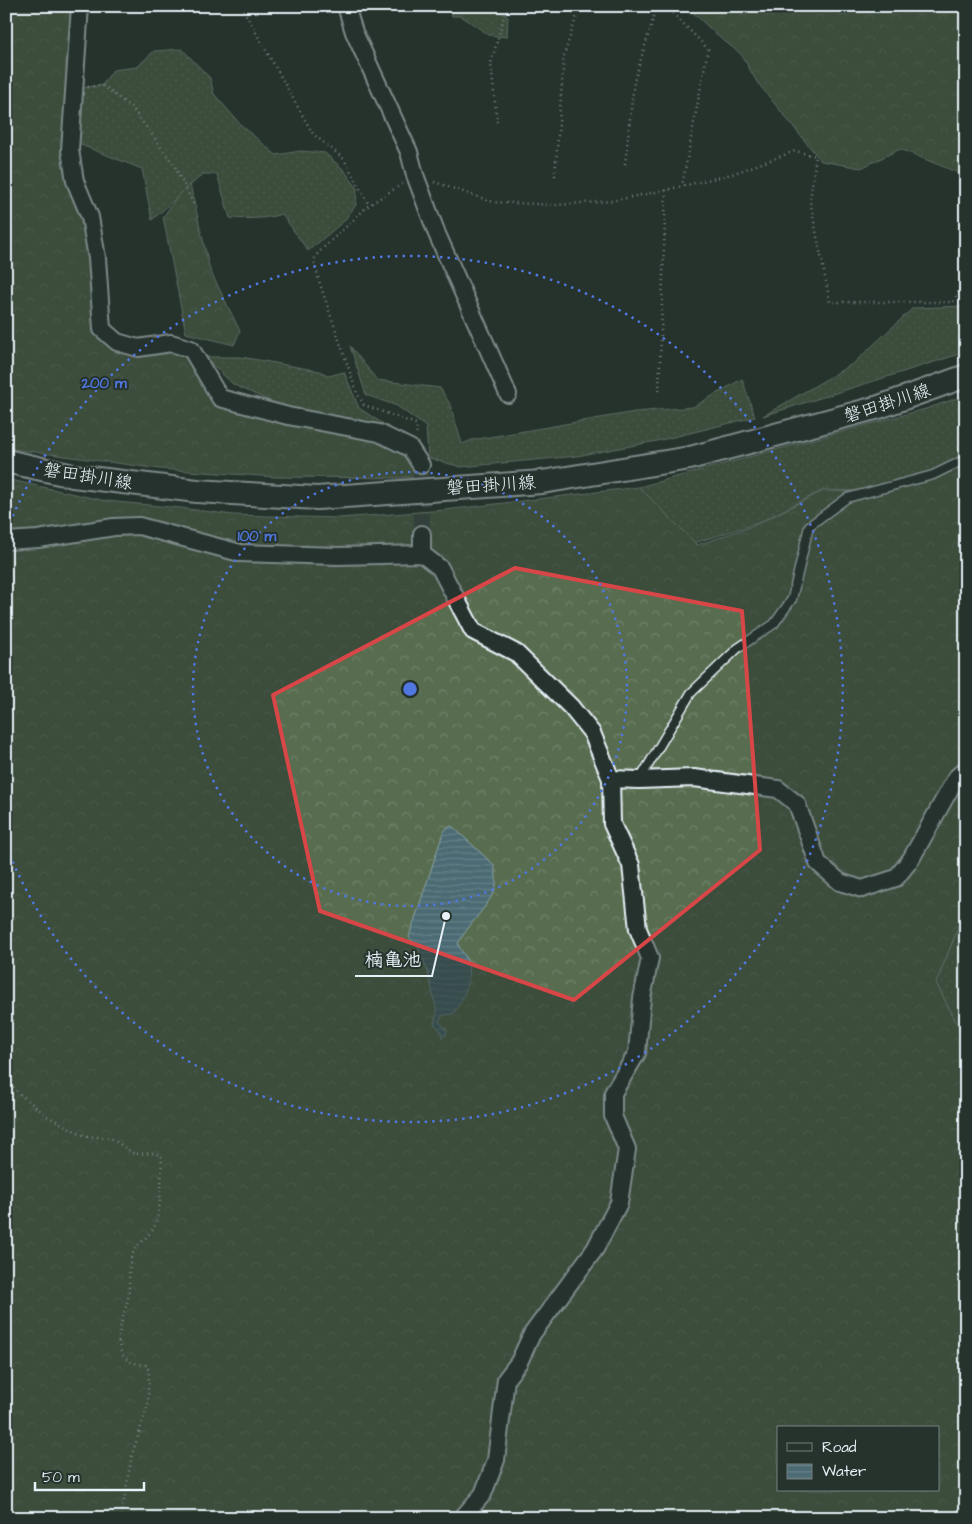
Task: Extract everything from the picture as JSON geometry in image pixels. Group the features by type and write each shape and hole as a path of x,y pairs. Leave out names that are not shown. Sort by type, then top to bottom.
{"main road":[{"name":"磐田掛川線","path":"6,461 73,476 178,489 317,498 542,482 690,458 879,407 966,376"}],"street":[{"path":"80,6 70,150 75,181 90,217 97,258 102,329 117,342 138,348 170,343 191,349 220,398 288,416 380,433 410,448 421,464"},
{"path":"346,6 354,32 409,152 415,175 437,234 508,394"},
{"path":"6,541 38,540 114,527 139,526 240,553 329,556 422,554 440,568 473,631 516,653 571,707 592,733 611,779 612,824 631,865 638,929 650,958 642,998 637,1053 613,1093 613,1116 627,1149 618,1203 595,1250 532,1334 519,1362 506,1379 496,1460 482,1494 462,1518"},
{"path":"422,534 422,554"},
{"path":"611,779 694,778 778,789 797,804 818,864 840,882 862,889 896,878 911,859 956,778 966,769"}],"lane":[{"path":"639,780 692,693 738,648 774,624 792,599 810,526 847,498 933,475 966,458"}],"path":[{"path":"241,6 313,134 344,160 368,205"},
{"path":"497,122 491,63 507,6"},
{"path":"555,176 564,56 580,6"},
{"path":"625,164 634,82 658,6"},
{"path":"666,6 708,49 682,186"},
{"path":"74,89 102,85 133,109 174,165 195,207"},
{"path":"421,464 416,424 364,405 357,393 319,281 314,260 318,253 368,205 415,175 493,202 555,205 611,201 666,190 732,174 795,151 816,156 810,201 830,302 953,302 966,278"},
{"path":"659,390 666,190"},
{"path":"6,1063 14,1089 47,1116 85,1136 111,1138 134,1154 155,1153 162,1157 160,1208 156,1225 136,1248 129,1264 128,1298 119,1332 120,1348 124,1357 130,1362 146,1366 148,1370 148,1404 132,1455 121,1518"}],"highlighted area":[{"path":"515,568 742,611 760,850 574,1000 320,911 273,695"}],"green space":[{"path":"6,6 80,6 74,89 61,154 90,217 102,329 129,345 191,349 221,398 410,448 424,478 275,477 160,469 6,448"},
{"path":"448,6 491,6 508,17 507,37 489,35 461,16 452,16"},
{"path":"686,6 966,6 966,176 900,149 861,168 821,161 757,82 741,54 719,37"},
{"path":"182,49 210,78 214,94 241,125 276,155 301,151 325,153 344,170 357,188 356,205 344,221 308,251 282,214 256,218 230,218 217,174 203,174 152,220 142,169 71,141 74,89 102,85 113,70 137,67 154,51"},
{"path":"190,184 210,270 240,331 234,345 186,333 163,217 178,196"},
{"path":"966,303 966,352 763,416 854,363 913,308 964,306"},
{"path":"350,346 377,380 440,388 450,404 462,444 472,440 635,412 693,407 742,379 755,417 657,441 577,456 461,467 428,458 426,427 397,406 366,395"},
{"path":"204,357 241,357 320,371 329,376 344,372 359,408 397,433 297,413 234,385"},
{"path":"966,395 966,451 933,475 872,491 823,490 758,523 694,543 639,487 929,408"},
{"path":"966,451 966,908 936,983 966,1041 966,1518 6,1518 6,479 106,501 233,515 339,518 445,510 639,487 697,545 753,526 823,491 868,492 933,475"},
{"path":"966,908 966,1041 936,983"}],"water":[{"path":"452,826 494,865 496,883 491,898 458,944 467,961 468,982 464,996 453,1014 443,1015 439,1021 447,1031 446,1035 442,1038 441,1031 434,1024 437,1012 428,972 419,949 409,937 443,833"}],"tunnel":[{"path":"421,465 422,534"}],"place":[{"name":"楠亀池","path":"446,916"}]}
